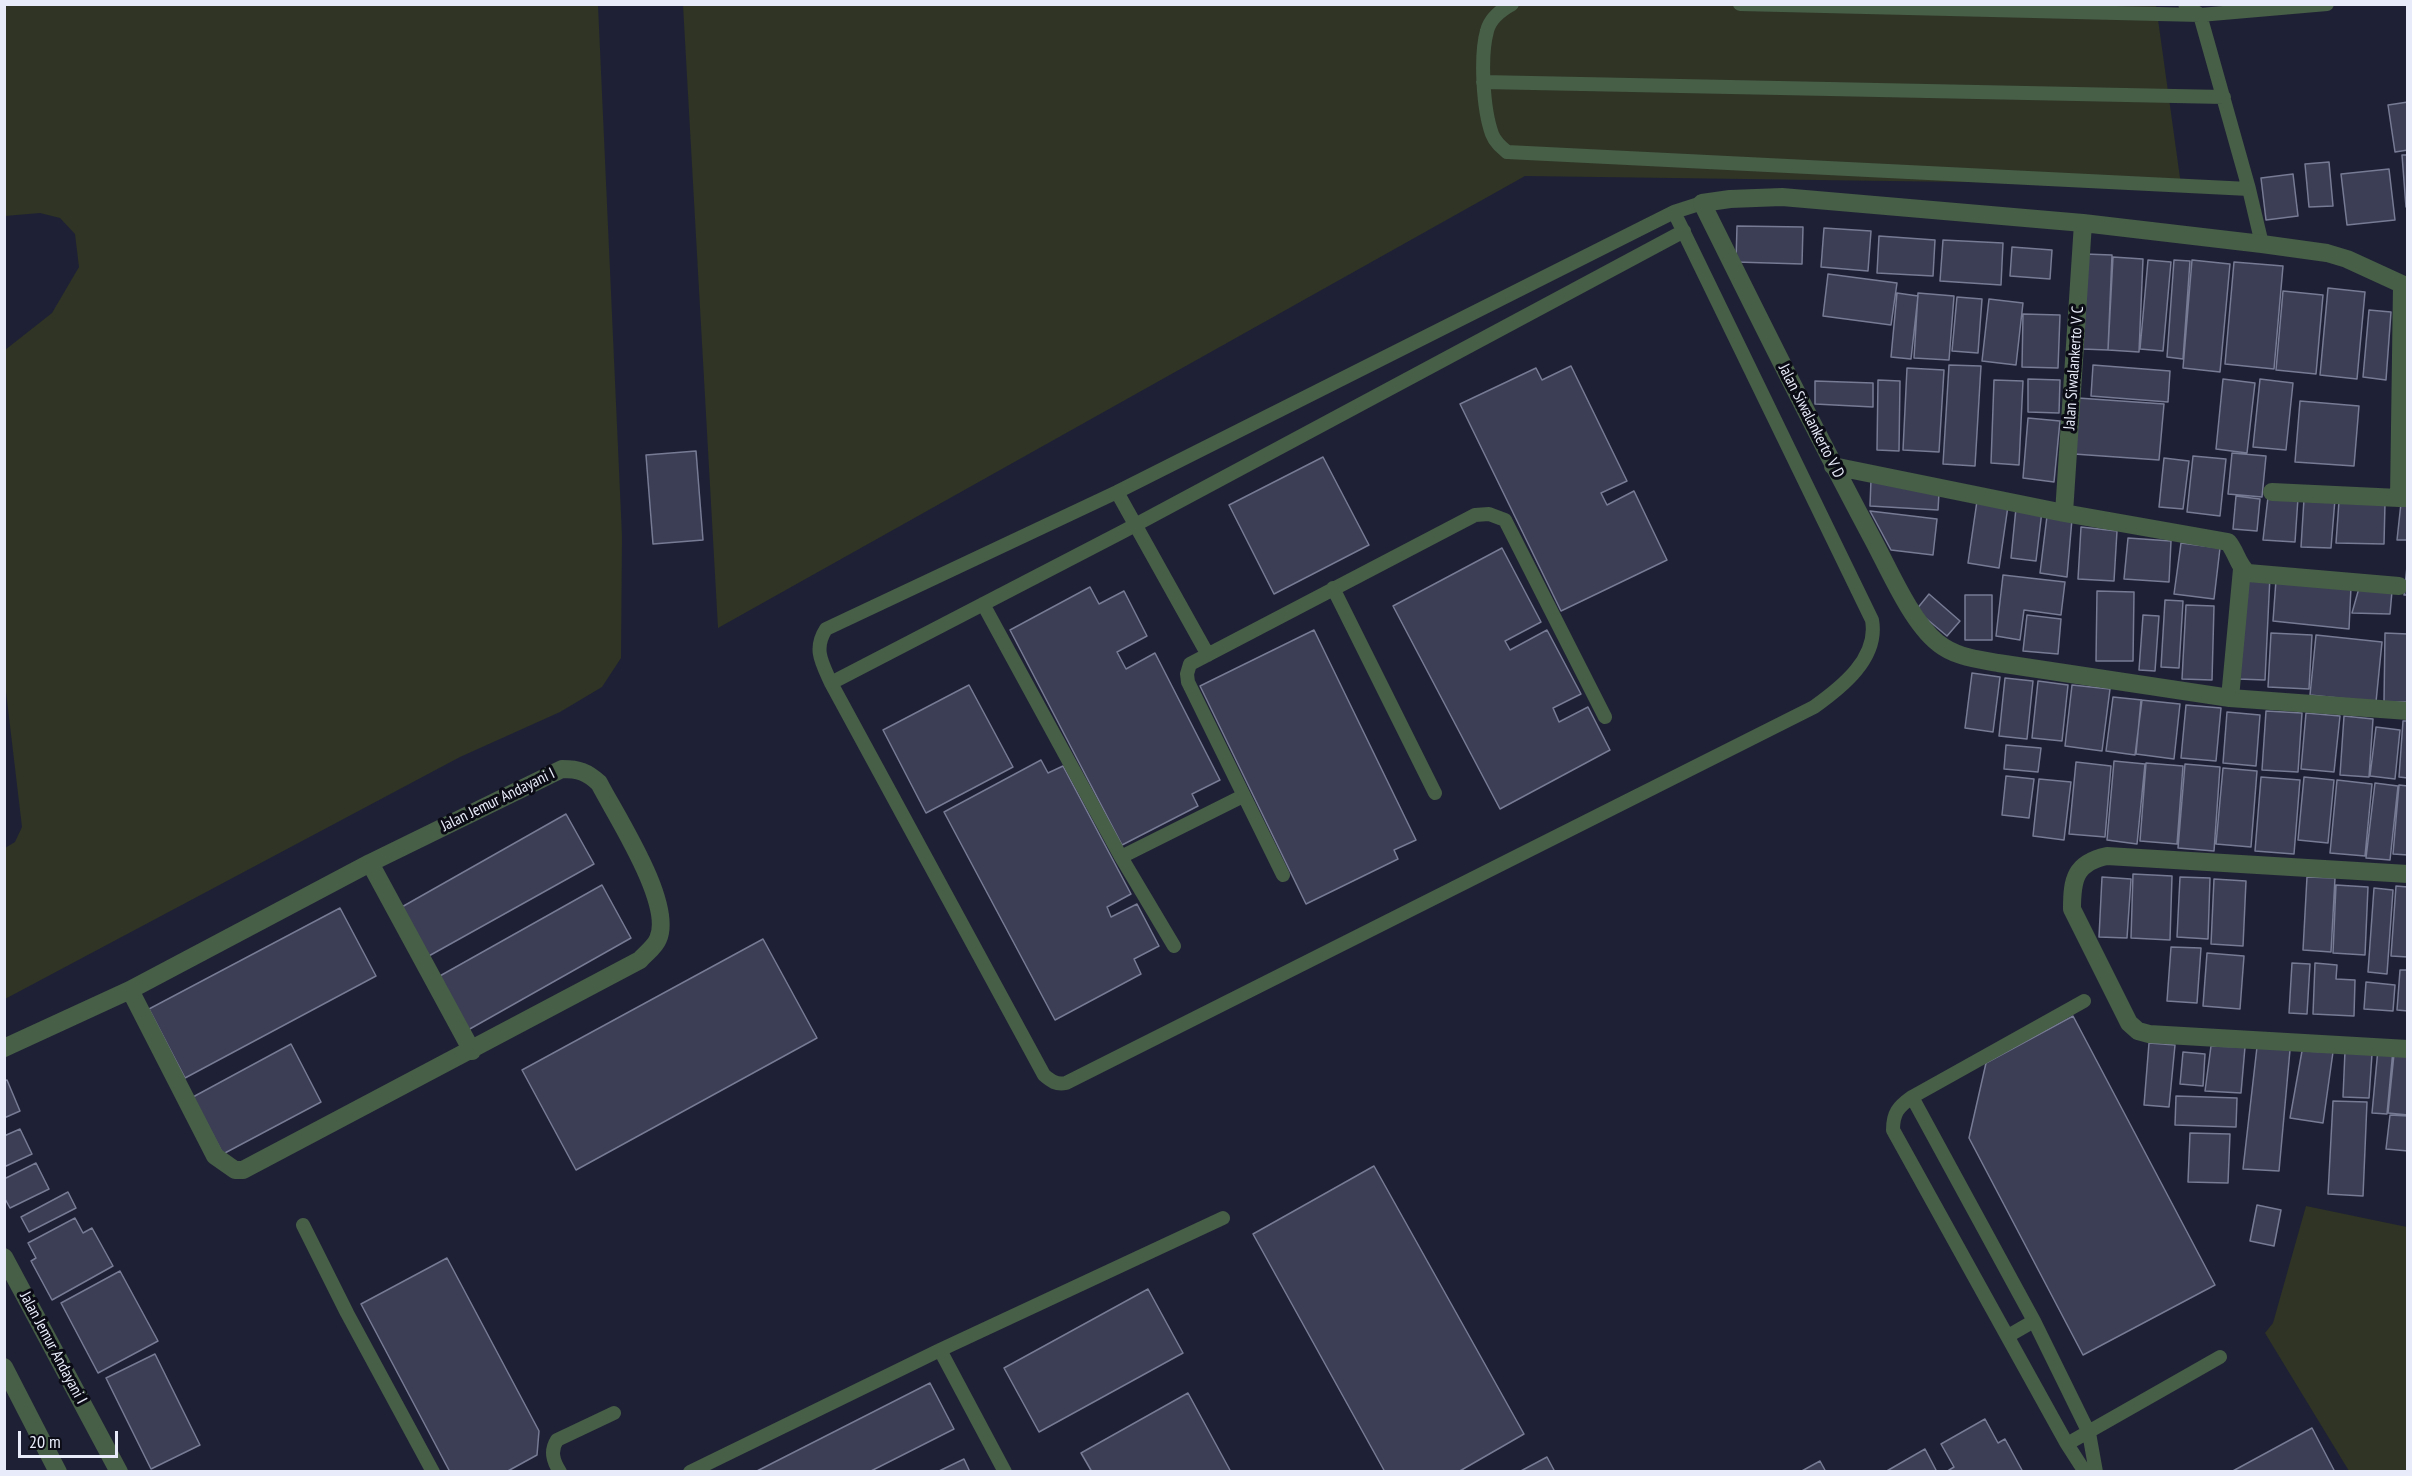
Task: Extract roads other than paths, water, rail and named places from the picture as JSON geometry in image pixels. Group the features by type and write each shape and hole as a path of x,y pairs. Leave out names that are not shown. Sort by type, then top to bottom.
{"street":[{"path":"1702,203 1730,199 1782,197 2084,223 2262,244 2327,253 2347,259 2405,286 2403,498 2272,492"},
{"name":"Jalan Siwalankerto V D","path":"1702,203 1833,466 1906,601 1928,634 1950,651 1967,657 2064,674 2230,698 2408,711"},
{"name":"Jalan Siwalankerto V C","path":"2064,513 2084,223"},
{"path":"1833,466 2064,513 2228,542 2242,569 2230,698"},
{"path":"2242,569 2248,573 2398,586"},
{"name":"Jalan Jemur Andayani I","path":"4,1048 130,990 370,863 562,769 576,769 587,773 599,783 655,889 661,918 658,939 640,960 252,1167 235,1170 215,1156 130,990"},
{"path":"2408,874 2107,856 2093,859 2081,867 2074,878 2072,893 2072,909 2129,1023 2138,1031 2149,1034 2408,1049"},
{"path":"370,863 472,1051"},
{"name":"Jalan Jemur Andayani I","path":"4,1257 119,1472"},
{"path":"4,1367 58,1472"}],"lane":[{"path":"1512,4 1494,16 1487,30 1483,82 1492,134 1507,152 2248,189"},
{"path":"1740,4 2200,15 2327,4"},
{"path":"2185,4 2200,15 2262,244"},
{"path":"1483,82 2224,97"},
{"path":"1674,212 1872,620 1873,637 1856,670 1844,684 1814,707 1060,1084 1052,1082 1044,1075 831,683 819,656 819,640 826,630 1117,492 1674,212 1702,203"},
{"path":"831,683 1684,231"},
{"path":"1117,492 1208,655"},
{"path":"1283,874 1188,682 1187,674 1190,664 1475,515 1489,514 1505,520 1605,717"},
{"path":"1333,588 1435,793"},
{"path":"983,604 1121,857 1174,946"},
{"path":"1121,857 1244,796"},
{"path":"2084,1001 1912,1097 1898,1107 1893,1118 1893,1130 2067,1444 2085,1472"},
{"path":"1912,1097 2034,1321 2089,1432 2096,1472"},
{"path":"690,1472 940,1350 1222,1218"},
{"path":"303,1225 351,1322 433,1472"},
{"path":"2008,1336 2034,1321"},
{"path":"940,1350 1005,1472"},
{"path":"2067,1444 2220,1357"},
{"path":"560,1472 553,1456 557,1440 614,1413"}]}
